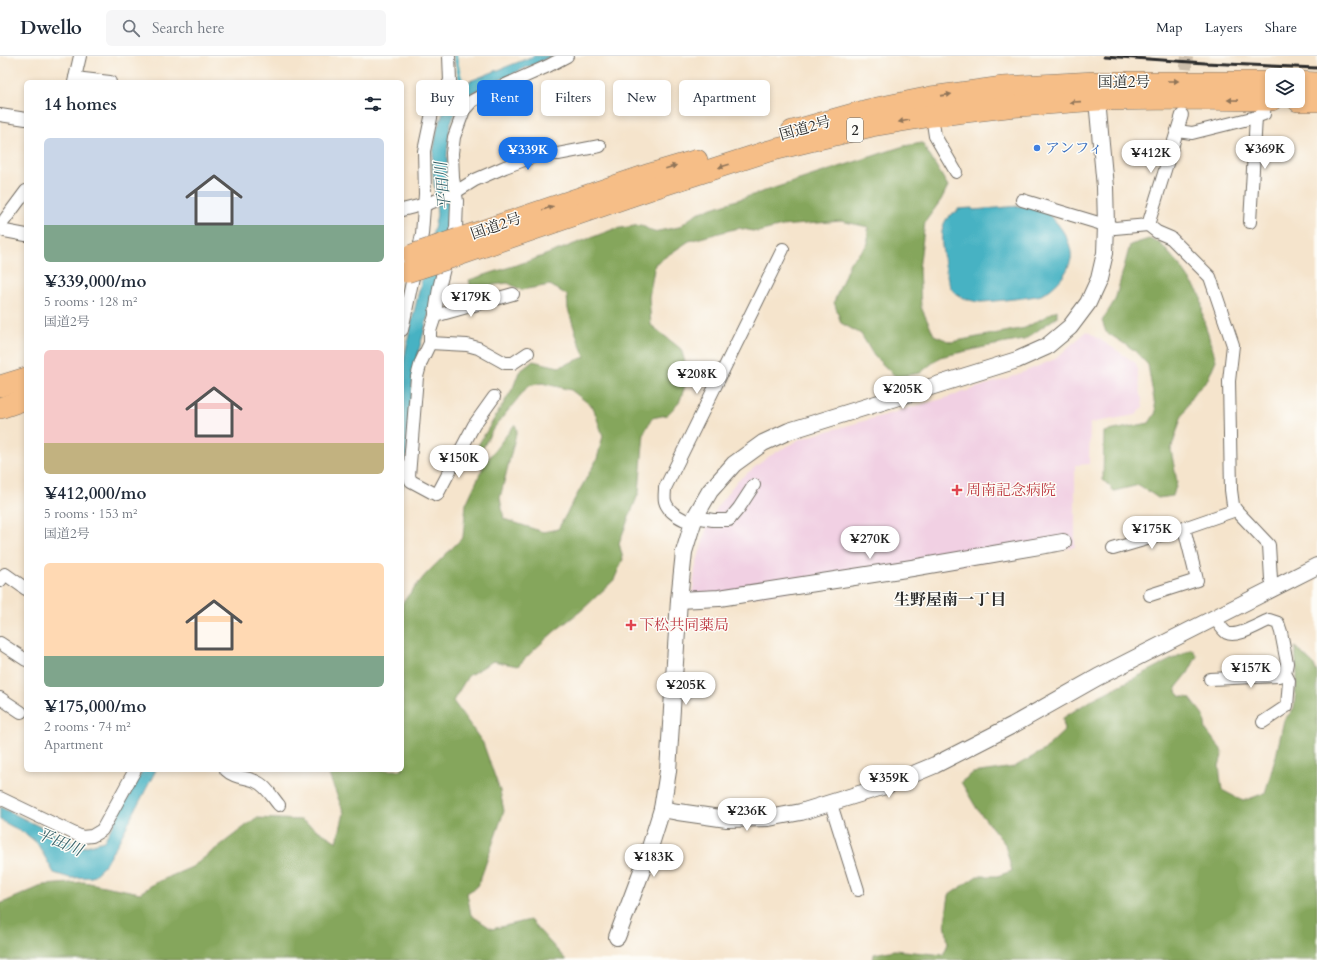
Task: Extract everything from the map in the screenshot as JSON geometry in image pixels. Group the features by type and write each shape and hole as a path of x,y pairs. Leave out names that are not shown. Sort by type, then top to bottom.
{"highway":[{"path":"1305,82 1317,83"},
{"name":"国道2号","path":"457,248 650,174 867,110 931,97 1003,87 1096,91 1178,99 1265,100"},
{"name":"国道2号","path":"406,265 769,151 872,126 932,116 1007,107 1096,91"},
{"path":"1305,101 1317,101"},
{"path":"0,386 24,379"},
{"path":"0,408 24,400"}],"street":[{"path":"74,80 80,56"},
{"path":"404,320 427,203 425,194 424,151 432,113 450,81 448,56"},
{"path":"494,397 474,426 437,495 411,481 406,476 417,377 421,362 430,343 430,331 435,316 439,288 449,248 456,228 452,152 454,137 464,110 472,101 483,95 567,56"},
{"path":"617,938 647,857 662,809 668,771 679,600 684,552 694,520 710,491 734,464 763,443 789,430 1010,362 1046,347 1070,327 1088,303 1099,279 1105,253 1105,187 1096,91"},
{"path":"1178,131 1192,133 1265,100"},
{"path":"1250,222 1265,108"},
{"path":"0,115 24,119"},
{"path":"1148,225 1182,115"},
{"path":"932,116 935,136 956,172"},
{"path":"404,209 455,193 475,180 499,169 543,154 558,154 600,146"},
{"path":"24,194 0,227 6,231 24,235"},
{"path":"1022,200 1090,222 1115,228 1148,225 1157,232 1171,238 1210,278 1233,345 1229,381 1232,505 1268,545 1271,579 1275,587"},
{"path":"754,485 740,508 729,520 684,520 672,512 665,502 664,488 783,248"},
{"path":"435,316 513,294"},
{"path":"430,343 467,345 478,348 505,363 513,363 528,353"},
{"path":"1113,549 1184,528 1236,510"},
{"path":"1150,595 1197,580 1184,528"},
{"path":"679,600 719,598 912,568 1064,542"},
{"path":"662,809 727,819 769,818 831,804 885,786 935,765 1013,725 1098,677 1317,566"},
{"path":"0,581 5,574 24,588"},
{"path":"1215,618 1227,633 1237,634 1269,620 1278,623 1287,663 1285,673 1289,681 1287,706 1263,722"},
{"path":"0,643 24,659"},
{"path":"1210,679 1280,676 1285,673"},
{"path":"0,698 21,712"},
{"path":"0,798 82,837 92,836 102,830 134,772"},
{"path":"229,772 256,781 264,786 279,805"},
{"path":"831,804 858,890"}],"shaded area":[{"path":"1087,331 1136,363 1143,407 1136,415 1090,423 1089,464 1075,465 1075,547 691,606 695,569 706,530 719,504 737,481 768,457 800,439 945,398 1014,376 1055,359"}],"green space":[{"path":"922,143 948,186 941,200 925,222 919,269 921,307 934,335 951,342 1025,328 1057,310 1057,317 1024,340 940,357 920,373 896,377 874,356 861,334 841,323 834,302 850,262 868,244 868,227 841,221 782,226 758,232 738,228 689,241 655,264 649,297 651,325 681,349 689,375 679,403 667,415 652,418 644,433 639,492 619,543 623,559 614,580 582,610 555,631 518,666 493,661 468,676 453,701 483,743 500,791 504,811 478,886 467,893 471,915 492,929 530,920 566,960 0,960 0,904 44,885 84,882 140,893 155,883 192,867 256,818 301,820 337,842 344,813 328,772 404,772 404,601 426,574 463,537 466,504 485,463 515,424 517,430 500,498 504,519 543,532 558,529 597,459 603,436 593,407 571,390 542,383 528,386 493,429 477,459 477,447 513,388 519,372 533,361 559,367 585,357 568,309 567,295 550,285 521,290 508,283 471,288 469,280 532,260 614,229 641,225 653,232 679,227 697,213 904,146"},
{"path":"1149,239 1160,243 1181,267 1201,296 1203,318 1216,360 1207,381 1193,394 1181,418 1171,450 1177,482 1173,496 1158,498 1139,485 1114,491 1103,480 1104,432 1149,423 1156,412 1148,365 1134,350 1106,332 1102,321 1115,300 1130,245"},
{"path":"1295,647 1314,665 1317,673 1317,960 873,960 874,954 895,950 943,955 948,944 945,922 949,895 977,876 997,876 1012,871 1005,844 977,809 961,782 973,773 1014,767 1043,751 1064,731 1063,718 1091,700 1192,649 1197,656 1188,673 1176,688 1179,696 1190,698 1204,716 1206,730 1223,752 1219,766 1222,790 1243,801 1265,793 1276,756 1284,720 1294,709 1297,676"}],"water":[{"path":"534,56 552,56 499,80 477,80 477,90 469,96 469,82"},
{"name":"平田川","path":"442,116 454,116 450,124 447,156 451,214 435,291 414,368 404,482 404,360 437,215 432,161 437,129"},
{"path":"1020,206 1033,207 1042,210 1055,220 1069,244 1071,252 1071,259 1064,275 1051,289 1037,296 980,302 961,297 955,293 949,284 942,242 943,227 946,220 958,211 958,209 972,208 973,210"},
{"name":"平田川","path":"142,772 155,772 119,841 104,866 92,877 70,878 54,873 37,843 26,834 0,820 0,807 79,846 83,847 104,841"}],"waterway":[{"path":"455,56 462,80"}],"tunnel":[{"path":"1184,87 1187,56"}],"railway":[{"path":"1105,56 1205,63 1317,68"}],"place":[{"name":"アンフィ","path":"1037,148"},
{"name":"周南記念病院","path":"957,490"},
{"name":"下松共同薬局","path":"631,625"}],"district":[{"name":"生野屋南一丁目","path":"950,599"}]}
